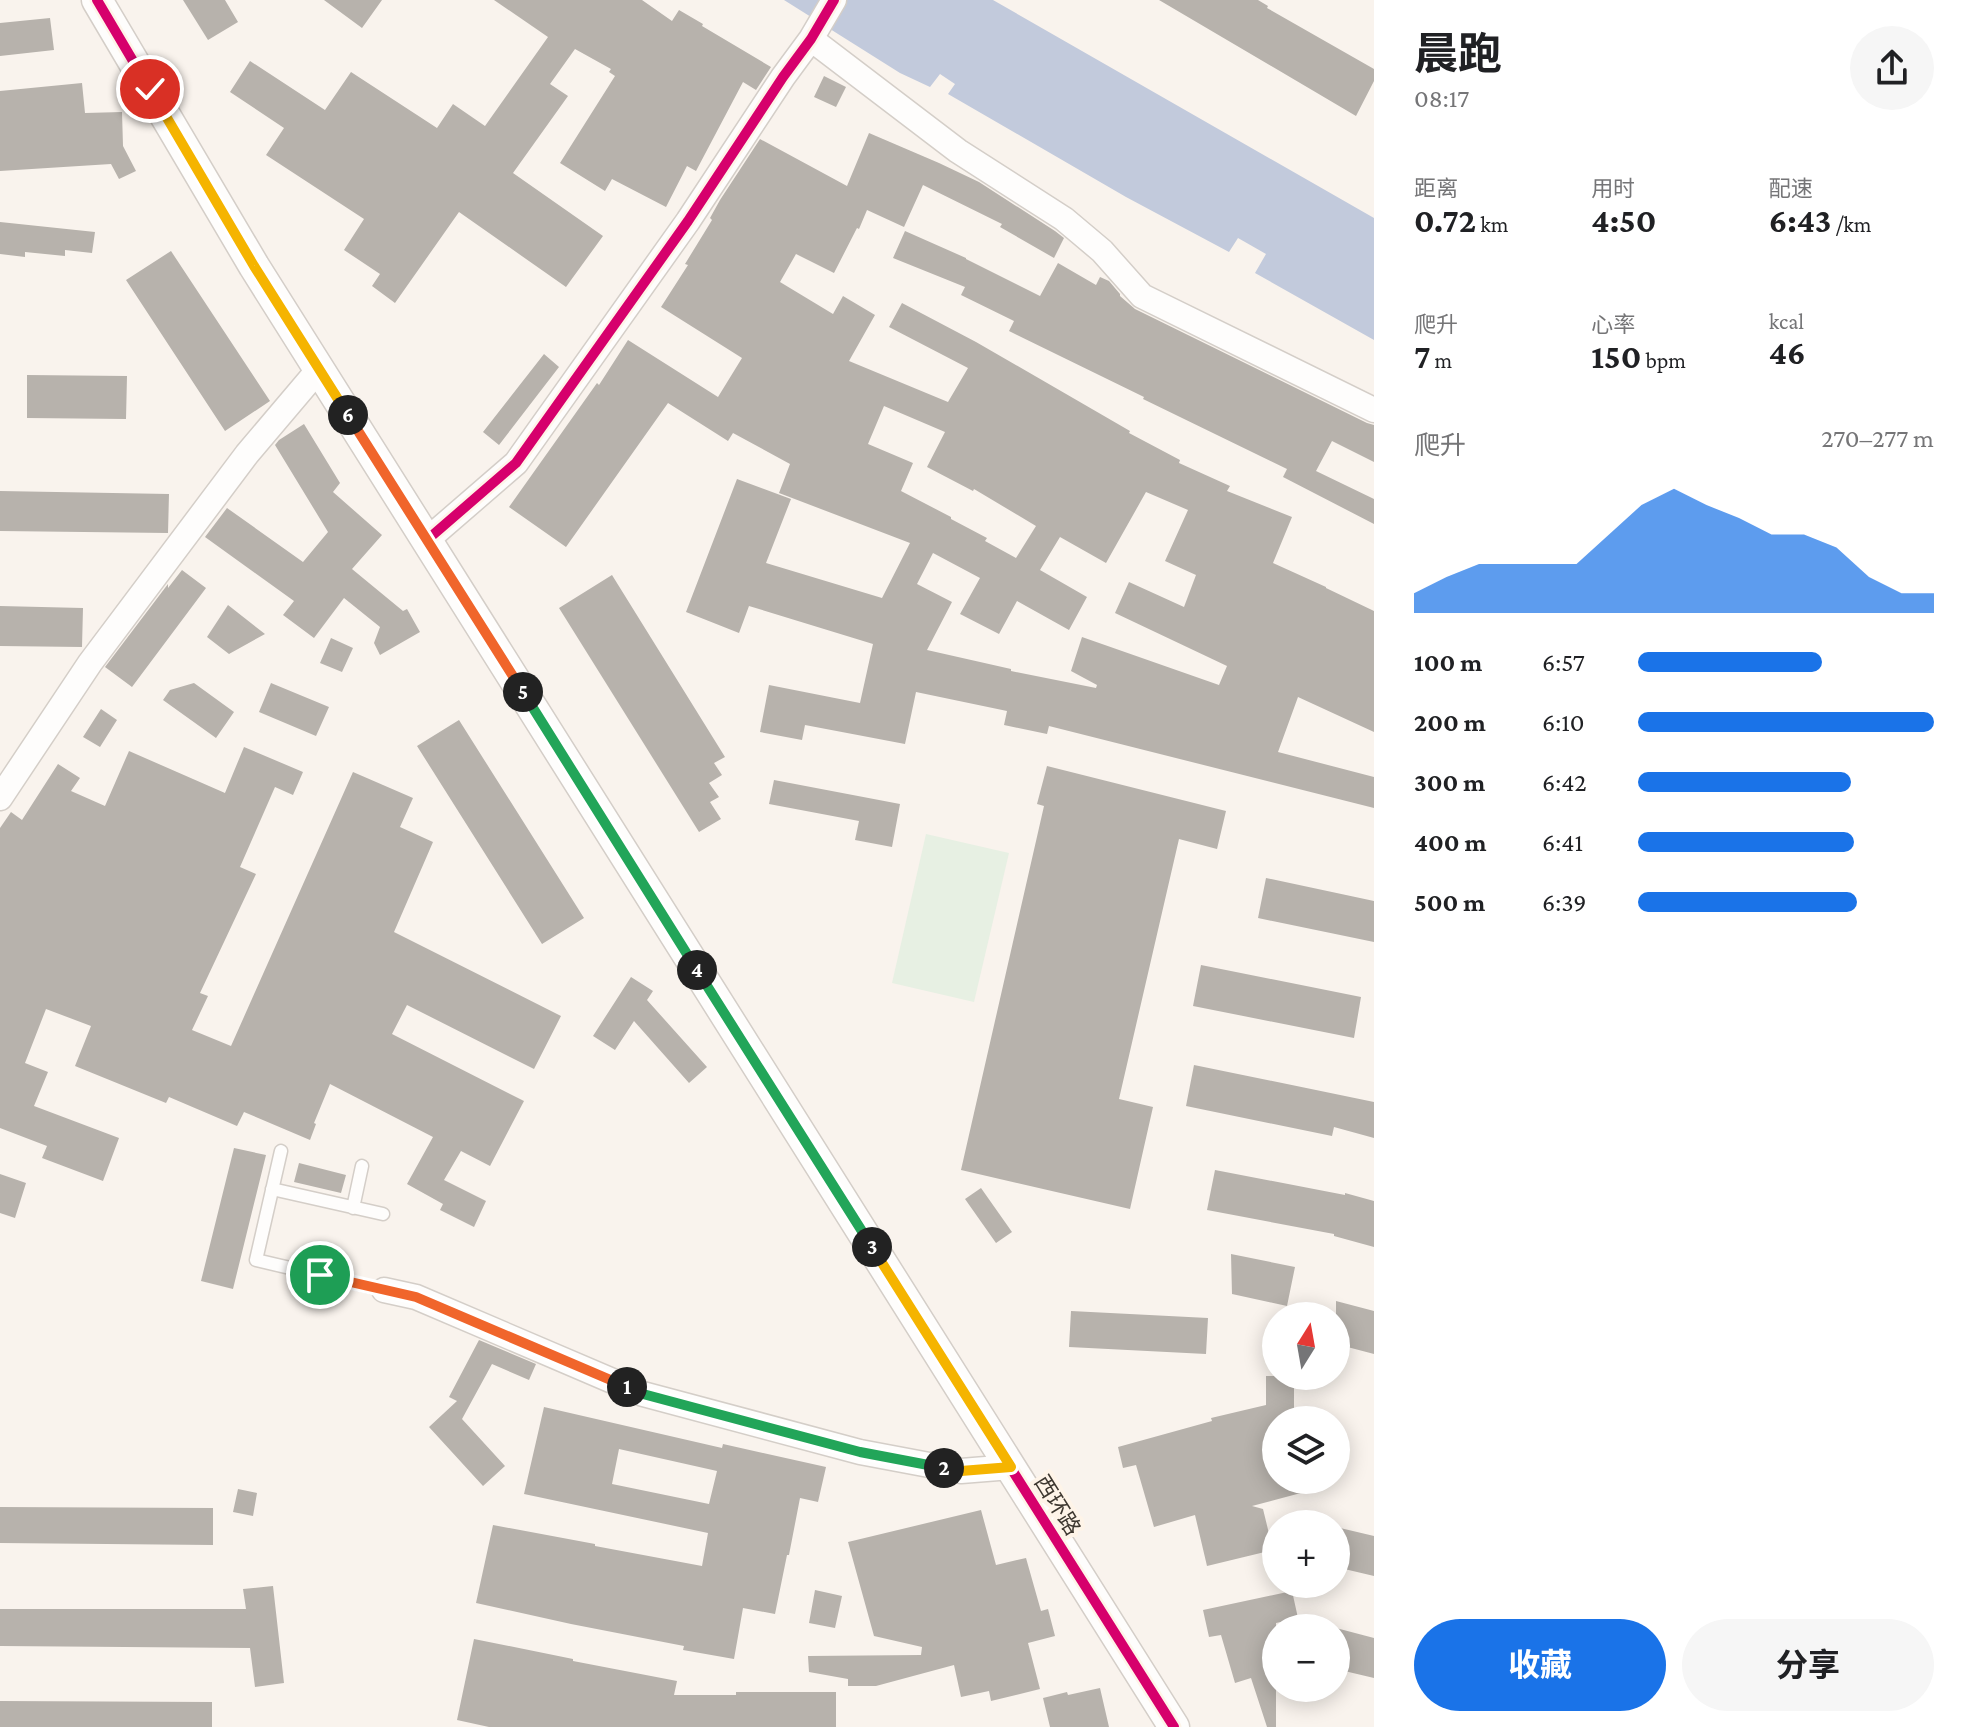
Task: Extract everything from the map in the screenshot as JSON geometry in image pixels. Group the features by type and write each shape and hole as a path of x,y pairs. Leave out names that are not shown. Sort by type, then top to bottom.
{"street":[{"name":"西环路","path":"97,0 254,266 1174,1727"},
{"path":"427,540 516,463 688,221 834,0"},
{"path":"811,39 958,151 1064,219 1102,251 1142,296 1374,410"},
{"path":"0,798 90,663 247,454 319,369"},
{"path":"384,1290 416,1297 643,1394 860,1452 961,1471 1011,1467"}],"lane":[{"path":"281,1151 256,1260 384,1290"},
{"path":"353,1208 362,1166"},
{"path":"272,1189 383,1214"}],"shaded area":[{"path":"926,834 1009,853 974,1002 892,983"}],"water":[{"path":"784,0 993,0 1374,218 1374,340 1255,273 1266,254 1238,238 1229,252 1126,197 948,94 955,84 940,74 930,87 900,73"}],"building":[{"path":"183,0 225,0 238,22 208,40"},
{"path":"324,0 382,0 362,28"},
{"path":"494,0 642,0 672,21 679,10 771,67 756,90 743,82 696,171 687,166 666,207 612,179 605,191 560,163 615,76 609,72 611,69 575,49 550,84 568,96 513,173 603,236 566,287 459,212 395,303 372,286 380,274 344,250 364,219 266,155 284,128 230,92 250,61 325,110 351,72 437,128 453,104 485,126 548,37"},
{"path":"1159,0 1258,0 1374,69 1374,81 1356,116"},
{"path":"50,18 54,50 0,56 0,23"},
{"path":"824,76 846,87 836,107 814,97"},
{"path":"82,83 85,113 122,112 123,146 136,171 119,179 111,164 0,171 0,91"},
{"path":"869,133 979,182 1064,238 1054,258 1000,227 1002,224 923,185 904,227 867,210 834,273 796,254 780,282 833,314 843,296 875,315 849,361 948,402 968,368 889,327 902,303 976,342 1180,460 1179,463 1230,486 1227,491 1292,517 1273,563 1374,611 1374,732 1298,697 1278,752 1374,777 1374,808 1049,726 1047,734 1004,725 1007,711 916,692 905,744 805,725 802,740 760,732 769,685 860,703 873,644 749,606 739,633 686,612 737,479 791,499 766,563 882,598 910,543 779,493 790,464 733,433 728,441 668,403 566,547 509,507 597,383 599,385 628,340 718,397 742,358 661,307 688,265 685,264 712,220 710,218 720,200 760,139 847,186","holes":["884,406 945,432 927,467 974,489 1036,526 1016,558 951,517 901,491 913,463 868,444","1146,492 1188,510 1165,561 1196,575 1184,607 1129,582 1115,613 1227,666 1219,685 1082,637 1071,671 1097,685 1096,688 927,650 952,602 917,584 933,553 980,578 960,614 999,634 1017,601 1069,630 1087,597 1040,570 1060,537 1106,563"]},
{"path":"0,222 95,232 92,253 65,250 65,256 25,252 25,257 0,254"},
{"path":"905,231 1040,296 1058,263 1096,285 1100,277 1109,281 1135,309 1374,425 1374,462 1332,441 1316,471 1374,499 1374,524 1283,477 1287,469 1009,331 1014,321 961,295 965,287 893,258"},
{"path":"171,251 270,401 225,431 126,280"},
{"path":"544,354 559,367 499,445 483,432"},
{"path":"27,375 127,376 126,419 27,418"},
{"path":"304,424 340,483 333,492 382,535 352,569 403,611 407,609 420,632 380,655 374,643 380,627 344,598 314,638 283,615 294,601 205,537 227,508 303,562 328,532 275,445"},
{"path":"0,491 169,494 168,533 0,531"},
{"path":"182,570 206,588 132,687 105,667"},
{"path":"612,575 725,757 714,763 722,775 709,783 719,797 710,802 721,819 699,832 559,608"},
{"path":"228,605 265,634 229,654 207,637"},
{"path":"0,606 83,608 82,647 0,646"},
{"path":"331,638 353,648 342,672 320,663"},
{"path":"194,683 234,712 216,738 163,700 170,690"},
{"path":"271,683 329,707 316,736 259,712"},
{"path":"101,709 117,720 100,747 83,737"},
{"path":"459,720 584,918 542,944 417,746"},
{"path":"244,747 303,772 293,795 275,787 240,867 256,874 200,993 208,996 192,1030 231,1046 353,772 413,798 400,827 433,842 394,932 561,1016 534,1069 407,1005 392,1034 524,1101 490,1166 461,1151 444,1180 486,1201 474,1227 440,1210 443,1204 407,1184 433,1137 330,1084 310,1140 244,1112 237,1126 169,1097 166,1103 75,1066 91,1026 46,1009 25,1063 48,1072 34,1106 119,1138 103,1181 42,1158 47,1146 0,1128 0,828 11,812 22,820 58,764 80,778 71,791 105,806 129,751 225,793"},
{"path":"1047,766 1226,811 1217,849 1179,839 1119,1099 1153,1107 1130,1209 961,1170 1044,806 1037,804"},
{"path":"774,780 900,804 892,847 855,840 859,821 769,804"},
{"path":"1266,878 1374,901 1374,942 1258,918"},
{"path":"1201,965 1361,997 1354,1038 1193,1006"},
{"path":"631,977 653,991 647,1000 707,1067 689,1083 634,1021 615,1050 593,1036"},
{"path":"1194,1065 1374,1102 1374,1138 1334,1127 1332,1136 1186,1106"},
{"path":"234,1148 266,1155 233,1289 201,1281"},
{"path":"299,1163 346,1175 341,1193 294,1182"},
{"path":"1215,1170 1374,1201 1374,1247 1334,1234 1207,1210"},
{"path":"0,1174 26,1183 15,1218 0,1213"},
{"path":"981,1188 1012,1232 996,1243 965,1199"},
{"path":"1231,1254 1295,1267 1288,1302 1269,1302 1232,1294"},
{"path":"1350,1305 1374,1311 1374,1354 1350,1348"},
{"path":"1071,1311 1208,1318 1206,1354 1069,1347"},
{"path":"479,1340 536,1364 529,1380 492,1364 462,1419 505,1466 483,1486 429,1427 457,1401 449,1397"},
{"path":"1266,1390 1294,1390 1294,1406 1262,1406 1262,1494 1297,1494 1252,1506 1263,1510 1262,1553 1207,1566 1195,1515 1154,1527 1136,1465 1123,1468 1118,1447 1212,1421 1211,1418 1266,1405"},
{"path":"544,1407 722,1448 723,1444 826,1467 818,1502 800,1498 775,1614 743,1608 734,1659 476,1603 493,1525 702,1566 708,1533 524,1494","holes":["619,1449 717,1471 709,1504 612,1484"]},
{"path":"238,1489 257,1493 253,1516 233,1512"},
{"path":"0,1507 213,1508 213,1545 0,1543"},
{"path":"981,1510 996,1565 1026,1558 1041,1611 1048,1609 1055,1636 1028,1643 1040,1689 991,1701 989,1691 961,1697 954,1665 876,1686 848,1686 848,1679 809,1672 808,1656 921,1655 922,1647 874,1636 848,1542"},
{"path":"1350,1530 1374,1536 1374,1576 1350,1570"},
{"path":"273,1586 284,1683 255,1687 250,1648 0,1646 0,1609 246,1609 243,1589"},
{"path":"815,1590 842,1596 835,1628 809,1623"},
{"path":"1262,1597 1294,1598 1297,1614 1262,1614 1262,1702 1276,1702 1276,1727 1267,1727 1251,1678 1235,1683 1221,1635 1209,1637 1203,1610"},
{"path":"1350,1632 1374,1638 1374,1678 1350,1672"},
{"path":"474,1639 677,1681 674,1695 836,1692 836,1727 489,1727 457,1720"},
{"path":"1100,1688 1109,1727 1050,1727 1043,1698"},
{"path":"0,1701 212,1702 212,1727 0,1727"}],"cycle path":[{"path":"97,0 254,266 1174,1727"},
{"path":"427,540 516,463 688,221 834,0"}],"route":[{"path":"150,89 254,266 1011,1467 961,1471 860,1452 643,1394 416,1297 320,1275"}]}
